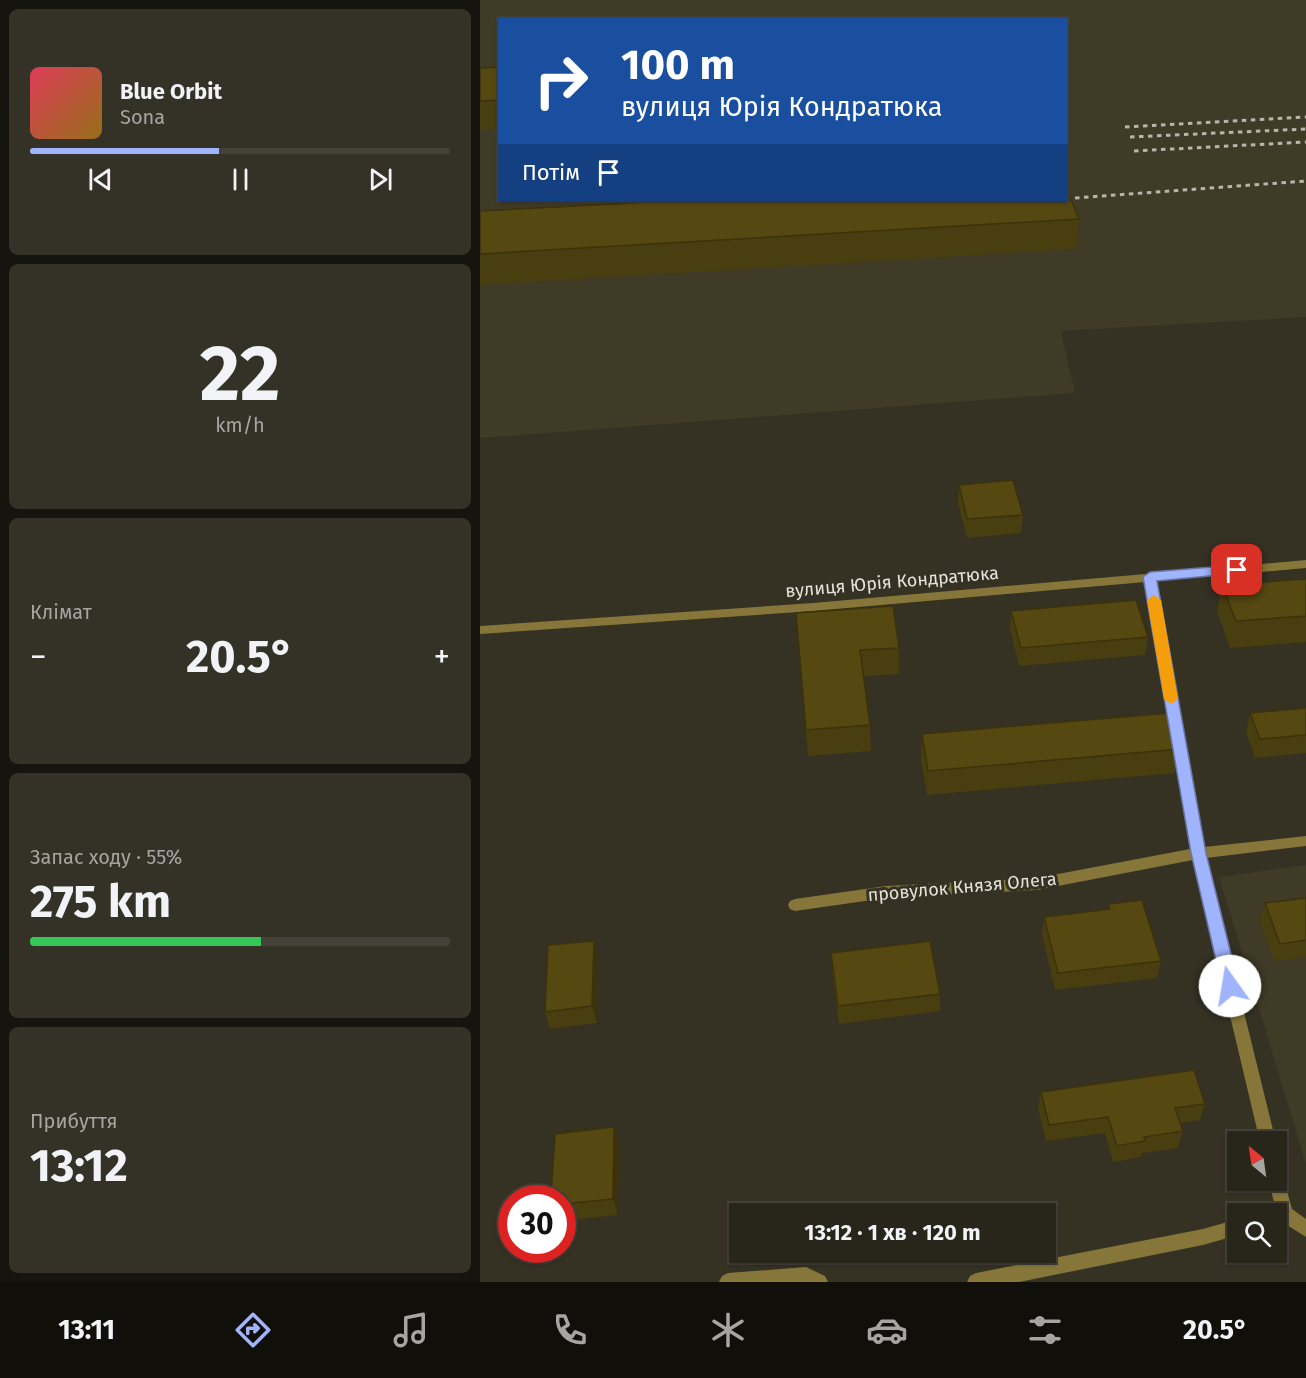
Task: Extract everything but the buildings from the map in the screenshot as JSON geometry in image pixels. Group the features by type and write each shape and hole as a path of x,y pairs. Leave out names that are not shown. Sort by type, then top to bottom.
{"street":[{"name":"вулиця Юрія Кондратюка","path":"480,630 813,607 1306,564"},
{"path":"1150,577 1198,853 1265,1131"},
{"name":"провулок Князя Олега","path":"795,905 886,892 1037,884 1198,853 1306,841"},
{"path":"1287,1218 1306,1229"},
{"path":"976,1282 1203,1237 1227,1230"},
{"path":"729,1282 806,1276 819,1282"}],"shaded area":[{"path":"480,0 1306,0 1306,317 1061,331 1075,393 480,438"},
{"path":"1306,865 1306,1164 1219,877"}],"railway":[{"path":"1125,127 1306,117"},
{"path":"1130,137 1306,129"},
{"path":"1134,151 1306,142"},
{"path":"1075,198 1306,181"}],"slow traffic":[{"path":"1154,600 1171,699"}],"route":[{"path":"1230,986 1198,853 1150,577 1237,570"}]}
